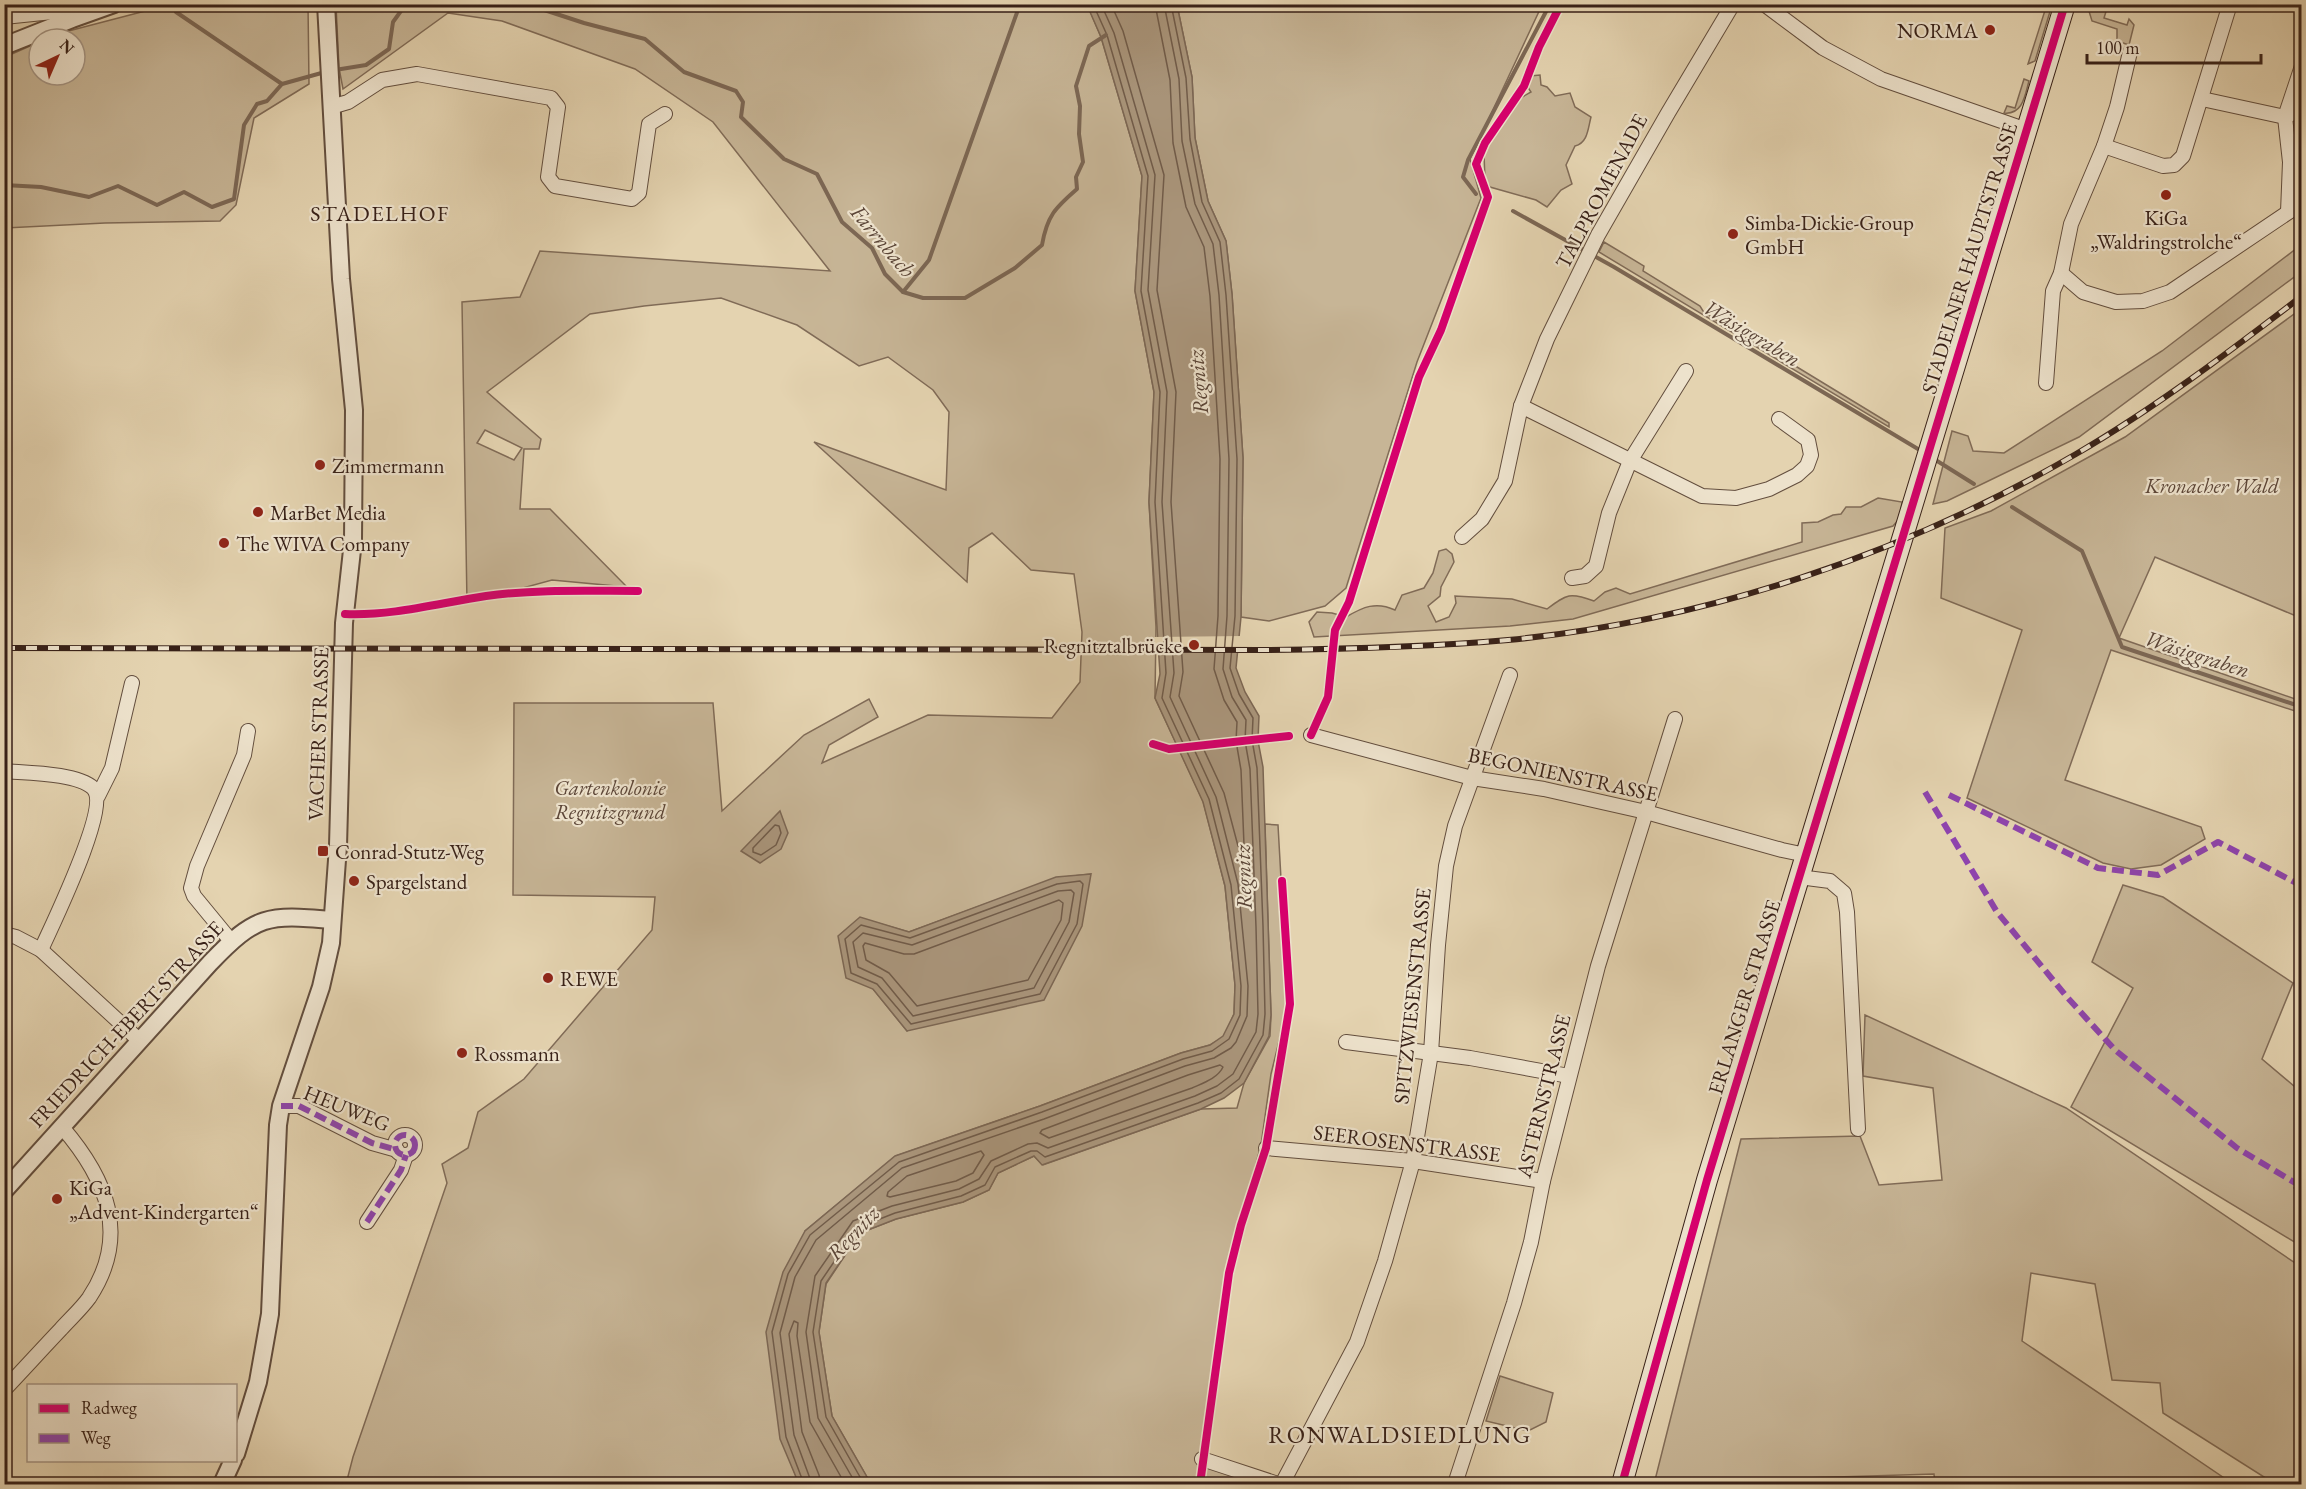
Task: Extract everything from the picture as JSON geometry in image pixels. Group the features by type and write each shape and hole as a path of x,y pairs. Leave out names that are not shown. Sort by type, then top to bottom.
{"main road":[{"name":"STADELNER HAUPTSTRASSE","path":"1907,522 2065,4"},
{"name":"ERLANGER STRASSE","path":"1622,1485 1674,1291 1907,522"}],"street":[{"path":"4,46 114,4"},
{"name":"VACHER STRASSE","path":"237,1451 258,1382 270,1314 277,1140 281,1107 321,987 331,942 338,846 344,623 353,541 355,447 354,410 341,279 326,4"},
{"name":"TALPROMENADE","path":"1462,537 1482,519 1505,482 1521,406 1547,339 1600,233 1733,4"},
{"path":"1764,4 1823,48 1881,79 2027,130"},
{"path":"1785,20 1790,4"},
{"path":"2104,146 2163,166 2174,165 2183,156 2230,4"},
{"path":"4,17 62,11 72,19"},
{"path":"2046,383 2054,291 2061,273 2071,224 2104,146 2117,107 2130,52"},
{"path":"2288,212 2290,162 2285,117 2301,66"},
{"path":"331,107 348,102 382,80 417,74 551,98 558,106 548,177 555,186 632,199 639,193 649,124 665,114"},
{"path":"2202,99 2285,117 2297,111 2301,112"},
{"path":"2061,273 2083,292 2116,302 2143,301 2170,292 2301,204"},
{"path":"1572,578 1585,576 1596,566 1609,513 1630,461 1686,371"},
{"path":"1521,406 1702,495 1736,498 1769,489 1797,475 1806,466 1811,456 1808,440 1779,419"},
{"name":"SPITZWIESENSTRASSE","path":"1202,1459 1280,1485 1357,1342 1385,1261 1413,1161 1431,1053 1446,866 1455,826 1510,675"},
{"path":"41,950 79,863 96,812 98,796 112,768 132,683"},
{"name":"ASTERNSTRASSE","path":"1455,1485 1514,1303 1598,966 1675,718"},
{"path":"231,941 194,896 191,888 197,866 244,755 248,731"},
{"name":"BEGONIENSTRASSE","path":"1311,735 1472,778 1544,789 1646,812 1806,855"},
{"path":"4,771 68,778 83,782 94,789 98,796"},
{"name":"ERLANGER STRASSE","path":"1799,877 1830,881 1844,893 1847,912 1858,1129"},
{"name":"FRIEDRICH-EBERT-STRASSE","path":"4,1191 231,941 251,926 272,918 332,920"},
{"path":"4,934 16,937 41,950 140,1041"},
{"path":"1346,1042 1470,1058 1569,1076"},
{"name":"HEUWEG","path":"281,1107 300,1106 372,1143 401,1153 401,1170 367,1222"},
{"path":"4,1390 88,1299 106,1266 110,1235 109,1215 103,1191 98,1176 83,1151 62,1126"},
{"name":"SEEROSENSTRASSE","path":"1266,1148 1413,1161 1543,1182"},
{"path":"222,1485 233,1462"}],"green space":[{"path":"172,4 308,5 309,84 254,118 236,205 220,221 5,228 5,57 27,47 27,87 87,87 87,27 84,27"},
{"name":"Gartenkolonie Regnitzgrund","path":"1087,4 1101,37 1142,176 1135,291 1154,392 1149,502 1156,627 1155,698 1203,801 1225,886 1235,985 1234,1014 1224,1037 1210,1045 1181,1053 1040,1106 896,1156 805,1231 781,1438 799,1484 346,1484 353,1457 447,1183 442,1164 468,1148 478,1112 524,1079 652,930 655,897 513,895 514,703 713,703 722,811 804,735 869,699 878,717 829,745 822,763 928,715 1052,718 1080,682 1082,632 1074,574 1031,570 992,533 969,548 967,582 814,442 946,490 949,412 933,390 888,357 859,366 797,325 721,298 590,314 487,392 541,439 539,449 524,449 520,509 550,509 627,587 552,580 467,603 462,302 520,297 540,251 830,271 713,122 635,69 502,21 448,13 343,89 339,68 336,5","holes":["485,430 522,448 514,460 477,443","1090,874 907,1031 873,989 860,918 909,932 1056,878"]},
{"path":"2047,4 2052,5 2035,61 2028,64"},
{"path":"1177,5 1542,5 1470,159 1481,198 1417,362 1346,588 1325,606 1269,621 1241,617 1243,458 1232,294 1226,241 1208,201 1195,138 1192,77"},
{"path":"2089,5 2108,5 2104,18 2127,25 2129,19 2134,25 2129,45 2117,41 2117,29 2092,21"},
{"path":"1540,75 1541,85 1547,87 1555,96 1570,93 1575,107 1591,117 1583,142 1575,146 1566,165 1572,184 1561,190 1547,207 1536,200 1490,187 1485,180 1484,154 1499,117 1510,104 1531,92 1527,86 1530,76"},
{"path":"2024,79 2029,81 2022,103 2015,111 2004,113 2007,106 2015,108"},
{"path":"1604,242 1644,266 1643,271 1700,306 1703,311 1725,326 1889,423 1889,427 1599,252"},
{"path":"2301,245 2301,272 2079,437 1947,501 1933,504 1952,431 1968,436 1973,451 2004,453 2162,351"},
{"name":"Kronacher Wald","path":"2301,309 2301,618 2155,557 2119,638 2301,701 2301,713 2111,650 2065,780 2201,827 2205,839 2161,865 2131,869 2103,863 1967,798 2022,630 1941,598 1945,528 1991,511 2125,437"},
{"path":"1878,498 1902,502 1900,518 1893,526 1573,619 1510,626 1314,637 1309,622 1317,612 1346,617 1370,606 1382,606 1395,610 1402,595 1424,588 1433,573 1439,551 1446,549 1452,554 1454,562 1441,587 1440,596 1428,606 1436,622 1449,617 1456,603 1455,596 1512,599 1547,609 1569,596 1579,596 1594,601 1605,592 1616,588 1630,594 1802,542 1802,523 1818,522 1841,514 1846,507 1861,507"},
{"path":"1265,824 1278,825 1288,1005 1271,1074 1261,1145 1227,1272 1200,1461 1246,1475 1241,1484 871,1484 832,1416 819,1332 826,1284 860,1233 896,1219 963,1202 989,1190 998,1173 1034,1156 1043,1165 1201,1109 1237,1108 1244,1083 1270,1036"},
{"path":"2123,885 2163,897 2293,983 2262,1059 2301,1092 2301,1176 2294,1188 2301,1193 2301,1246 2071,1107 2133,988 2092,962"},
{"path":"1865,1015 2066,1108 2301,1267 2301,1484 2275,1484 2163,1413 2160,1383 2112,1380 2095,1284 2031,1273 2022,1341 2233,1484 1935,1484 1934,1474 1804,1478 1802,1484 1654,1484 1741,1139 1860,1136 1879,1185 1942,1180 1933,1088 1863,1076"},
{"path":"1500,1376 1553,1393 1546,1422 1528,1431 1486,1421"}],"water":[{"name":"Regnitz","path":"1087,5 1177,5 1192,77 1195,138 1208,201 1226,241 1232,294 1243,458 1241,617 1236,668 1245,692 1259,716 1258,741 1263,767 1271,1015 1269,1036 1244,1083 1224,1098 1201,1109 1042,1165 1034,1156 998,1173 989,1190 963,1202 896,1219 860,1233 826,1283 819,1332 832,1416 871,1484 799,1484 780,1439 766,1332 783,1272 805,1231 895,1156 1040,1106 1181,1053 1210,1045 1223,1036 1234,1014 1235,985 1225,886 1203,802 1155,698 1160,674 1149,502 1154,392 1135,291 1142,176 1101,37"},
{"path":"780,811 788,833 781,849 760,863 741,851"},
{"path":"1091,874 1082,926 1044,1000 907,1031 873,989 846,978 838,936 860,917 909,932 1056,877"}],"pier":[{"path":"1242,636 1241,653 1155,653 1154,637"}],"waterway":[{"name":"Farrnbach","path":"335,70 366,65 389,49 393,22 406,4"},
{"name":"Farrnbach","path":"526,4 584,23 645,39 684,72 736,91 743,102 741,117 784,159 817,174 842,222 872,248 885,274 903,292 923,298 965,298 1015,268 1042,245 1046,227 1053,213 1077,189 1076,177 1083,162 1079,134 1080,106 1076,86 1089,46 1106,35"},
{"path":"903,292 929,260 1020,4"},
{"name":"Wäsiggraben","path":"1476,194 1463,177 1468,160 1550,4"},
{"path":"176,12 282,84"},
{"name":"Farrnbach","path":"4,185 41,187 89,197 118,186 157,205 184,192 212,207 234,199 244,125 257,104 267,101 282,84 325,72"},
{"name":"Wäsiggraben","path":"1513,211 1614,267 1923,452"},
{"name":"Wäsiggraben","path":"1934,459 1974,484"},
{"name":"Wäsiggraben","path":"2012,507 2082,551 2122,647 2302,707"}],"railway":[{"path":"4,648 1266,650 1447,644 1508,640 1582,631 1656,617 1729,599 1873,552 1943,523 2076,454 2134,418 2191,379 2302,296"}],"marked path":[{"path":"1925,792 1997,912 2067,997 2115,1050 2237,1148 2302,1187"},
{"path":"1949,795 2098,868 2158,875 2218,842 2302,886"},
{"path":"281,1106 299,1106 372,1143 397,1150"},
{"path":"405,1135 412,1138 415,1145 412,1152 405,1155 398,1152 395,1145 398,1138 405,1135"},
{"path":"367,1222 401,1170 406,1155"}],"cycle path":[{"path":"1311,735 1328,697 1335,630 1349,602 1419,377 1441,330 1488,197 1476,164 1485,143 1524,86 1539,47 1561,4"},
{"path":"1622,1484 1707,1180 2065,4"},
{"path":"345,614 398,611 524,592 638,591"},
{"path":"1153,744 1169,749 1289,736"},
{"path":"1200,1484 1229,1273 1241,1225 1266,1148 1290,1004 1282,881"}],"place":[{"name":"NORMA","path":"1990,30"},
{"name":"KiGa „Waldringstrolche“","path":"2166,195"},
{"name":"Simba-Dickie-Group GmbH","path":"1733,234"},
{"name":"Zimmermann","path":"320,465"},
{"name":"MarBet Media","path":"258,512"},
{"name":"The WIVA Company","path":"224,543"},
{"name":"Regnitztalbrücke","path":"1194,645"},
{"name":"Conrad-Stutz-Weg","path":"323,851"},
{"name":"Spargelstand","path":"354,881"},
{"name":"REWE","path":"548,978"},
{"name":"Rossmann","path":"462,1053"},
{"name":"KiGa „Advent-Kindergarten“","path":"57,1199"}],"district":[{"name":"STADELHOF","path":"380,213"},
{"name":"RONWALDSIEDLUNG","path":"1400,1434"}]}
